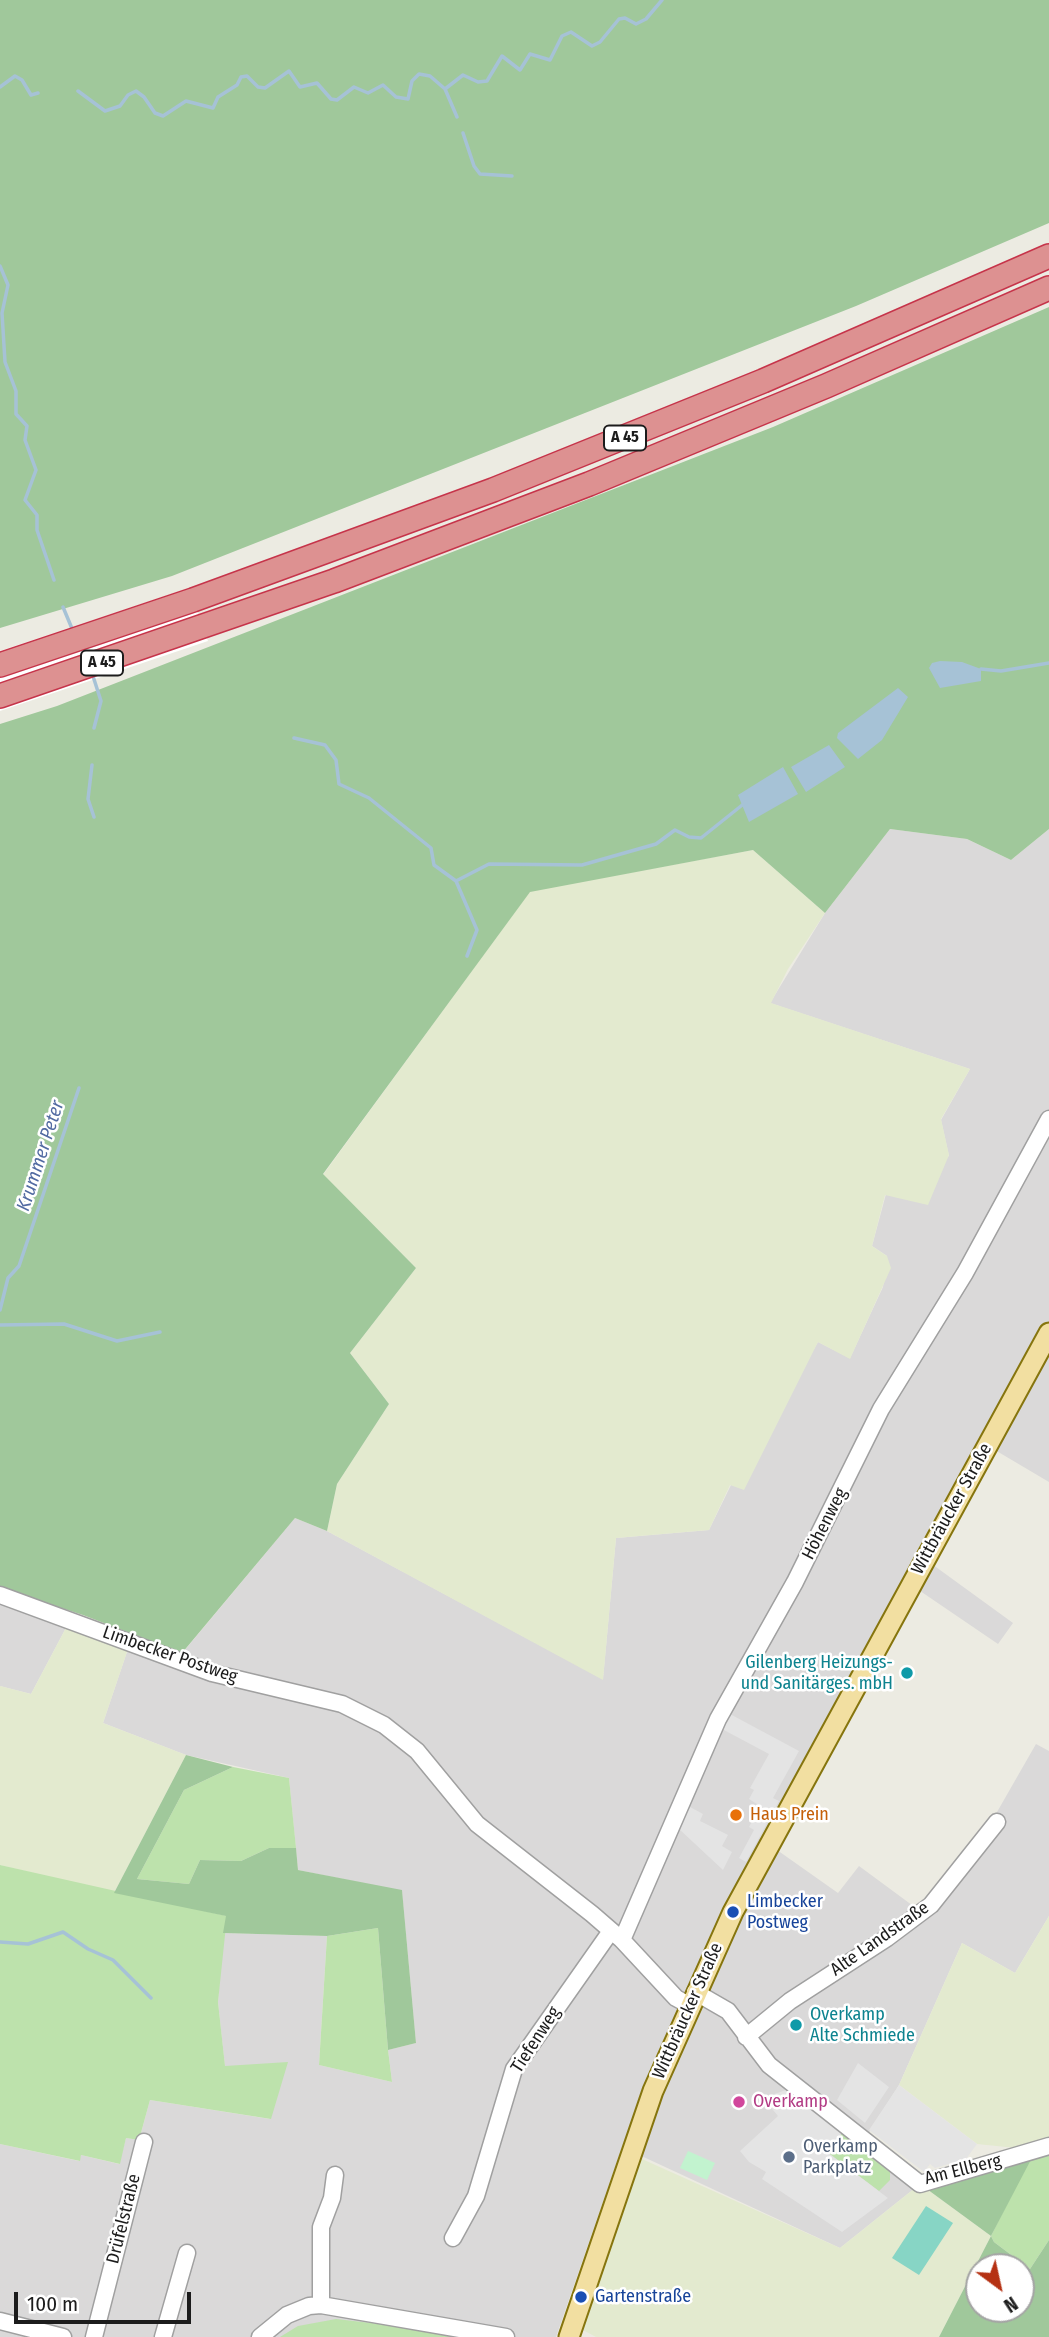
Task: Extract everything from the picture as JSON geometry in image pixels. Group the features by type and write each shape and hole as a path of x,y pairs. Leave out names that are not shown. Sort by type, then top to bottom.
{"highway":[{"name":"A 45","path":"0,665 193,600 625,438 1049,256"},
{"name":"A 45","path":"0,696 204,628 589,484 826,386 1049,288"}],"main road":[{"name":"Wittbräucker Straße","path":"569,2337 640,2124 692,1999 785,1812 1049,1334"}],"street":[{"name":"Höhenweg","path":"616,1936 718,1719 795,1582 881,1409 965,1273 1049,1119"},
{"name":"Limbecker Postweg","path":"0,1595 212,1673 318,1697 364,1714 417,1751 477,1824 491,1837 531,1864 616,1936 676,1998 692,1999"},
{"name":"Alte Landstraße","path":"746,2037 790,2001 887,1938 931,1905 997,1822"},
{"name":"Tiefenweg","path":"453,2238 476,2196 514,2069 616,1936"},
{"name":"Am Ellberg","path":"692,1999 729,2011 769,2065 920,2184 1049,2146"},
{"name":"Drüfelstraße","path":"94,2337 144,2142"},
{"path":"321,2305 321,2227 332,2198 335,2175"},
{"path":"163,2337 187,2253"},
{"path":"260,2337 287,2315 309,2306 321,2305 506,2337"},
{"path":"0,2321 18,2332 63,2337"}],"shaded area":[{"path":"962,662 981,669 981,681 940,688 929,668 932,663"},
{"path":"898,688 908,697 882,740 858,759 837,738 838,733"},
{"path":"829,745 845,767 806,792 791,767"},
{"path":"783,767 798,794 749,822 738,795"},
{"path":"890,829 967,839 1011,860 1049,829 1049,1482 978,1440 918,1554 1013,1623 998,1644 904,1580 760,1838 838,1893 859,1866 920,1911 993,1819 1036,1744 1049,1751 1049,1916 1015,1973 962,1943 899,2085 865,2139 920,2184 840,2248 622,2147 556,2337 0,2337 0,2144 79,2161 81,2155 119,2164 126,2138 139,2140 150,2100 270,2119 225,2067 218,2002 223,1933 327,1936 319,2065 392,2082 388,2050 416,2043 402,1891 298,1870 289,1778 186,1755 103,1723 129,1646 174,1663 295,1518 327,1531 603,1679 616,1538 709,1530 731,1485 818,1342 850,1358 883,1287 887,1256 872,1246 886,1194 949,1156 941,1120 970,1069 770,1003 825,913"},
{"path":"0,1604 68,1624 31,1694 0,1686"},
{"path":"730,1714 799,1751 773,1798 779,1801 746,1862 739,1858 754,1830 749,1827 760,1806 749,1799 754,1790 750,1788 769,1754 722,1729"},
{"path":"690,1807 703,1814 700,1821 728,1835 722,1846 732,1852 723,1870 679,1829"},
{"path":"858,2063 889,2087 865,2123 837,2100"},
{"path":"899,2085 977,2144 966,2159 935,2168 930,2164 924,2172 869,2130"},
{"name":"Overkamp Parkplatz","path":"786,2090 842,2133 827,2152 888,2198 842,2232 762,2179 766,2172 749,2162 740,2151 778,2116 763,2098"},
{"path":"926,2206 953,2223 919,2275 892,2258"}],"green space":[{"path":"0,0 1049,0 1049,223 856,306 172,576 0,628"},
{"path":"1049,307 1049,829 1011,860 967,839 890,829 825,913 753,850 530,892 323,1174 416,1268 350,1353 389,1404 337,1484 327,1531 295,1518 182,1653 83,1615 0,1588 0,724 57,706 773,427"},
{"path":"753,850 825,913 788,969 771,1003 970,1069 941,1119 949,1155 928,1205 885,1195 872,1246 887,1256 891,1268 850,1359 818,1342 744,1490 730,1485 709,1530 616,1538 603,1680 327,1531 337,1484 389,1404 350,1353 416,1268 323,1175 530,891"},
{"path":"68,1624 129,1646 103,1723 186,1755 114,1893 0,1865 0,1686 31,1694"},
{"path":"186,1755 233,1767 184,1790 137,1879 189,1884 200,1860 241,1861 269,1848 296,1848 298,1870 402,1890 416,2043 388,2050 378,1928 327,1936 223,1933 226,1916 114,1893"},
{"path":"233,1767 289,1778 296,1848 269,1848 241,1861 200,1860 189,1884 137,1879 184,1790"},
{"path":"0,1865 227,1916 218,2002 225,2066 288,2062 271,2119 150,2100 139,2140 126,2138 120,2164 81,2155 80,2161 0,2144"},
{"path":"1049,1916 1049,2146 1036,2150 977,2144 899,2085 962,1943 1015,1973"},
{"path":"378,1928 392,2082 319,2065 327,1936"},
{"path":"827,2116 890,2166 890,2180 879,2191 827,2152 842,2133 822,2117"},
{"path":"1049,2146 1049,2240 1035,2261 1035,2253 1009,2253 994,2242 991,2236 1036,2150"},
{"path":"1036,2150 991,2236 920,2184"},
{"path":"688,2151 715,2163 707,2180 680,2168"},
{"path":"642,2159 840,2248 920,2184 991,2236 982,2253 965,2253 965,2286 939,2337 596,2337 581,2329"},
{"path":"991,2236 994,2242 1009,2253 982,2253"},
{"path":"1049,2240 1049,2337 939,2337 965,2286 965,2323 1035,2323 1035,2261"},
{"path":"336,2319 450,2332 461,2337 280,2337 298,2326"}],"pier":[{"path":"189,588 208,641 0,711 0,651"}],"waterway":[{"path":"78,91 105,111 120,106 128,95 136,91 144,97 155,113 163,116 186,101 213,108 218,97 237,85 241,77 247,76 258,87 265,88 289,71 300,87 317,83 331,99 337,100 354,87 368,93 383,85 396,97 408,99 412,81 419,74 430,76 445,89 463,75 478,82 487,81 502,56 520,70 530,54 550,60 562,36 571,32 592,46 600,42 619,19 625,18 636,24 646,19 662,0"},
{"path":"0,87 15,76 22,80 31,95 38,93"},
{"path":"445,89 457,117"},
{"path":"463,133 474,166 480,174 512,176"},
{"path":"0,266 8,285 2,313 5,362 16,391 16,414 27,426 25,440 36,470 25,500 37,515 37,530 54,580"},
{"path":"63,607 73,631"},
{"path":"981,669 1001,671 1049,663"},
{"path":"92,673 101,701 94,728"},
{"path":"294,738 325,745 336,760 339,784 369,798 431,848 434,865 456,881 489,864 582,865 656,844 675,830 689,837 701,838 746,802"},
{"path":"92,765 88,799 94,817"},
{"path":"456,881 477,930 467,956"},
{"name":"Krummer Peter","path":"0,1310 8,1278 19,1266 79,1088"},
{"path":"0,1325 64,1324 117,1341 160,1332"},
{"path":"0,1942 28,1944 63,1932 88,1949 113,1960 151,1998"}],"place":[{"name":"Gilenberg Heizungs- und Sanitärges. mbH","path":"907,1673"},
{"name":"Haus Prein","path":"736,1815"},
{"name":"Limbecker Postweg","path":"733,1912"},
{"name":"Overkamp Alte Schmiede","path":"796,2025"},
{"name":"Overkamp","path":"739,2102"},
{"name":"Overkamp Parkplatz","path":"789,2157"},
{"name":"Gartenstraße","path":"581,2297"}]}
